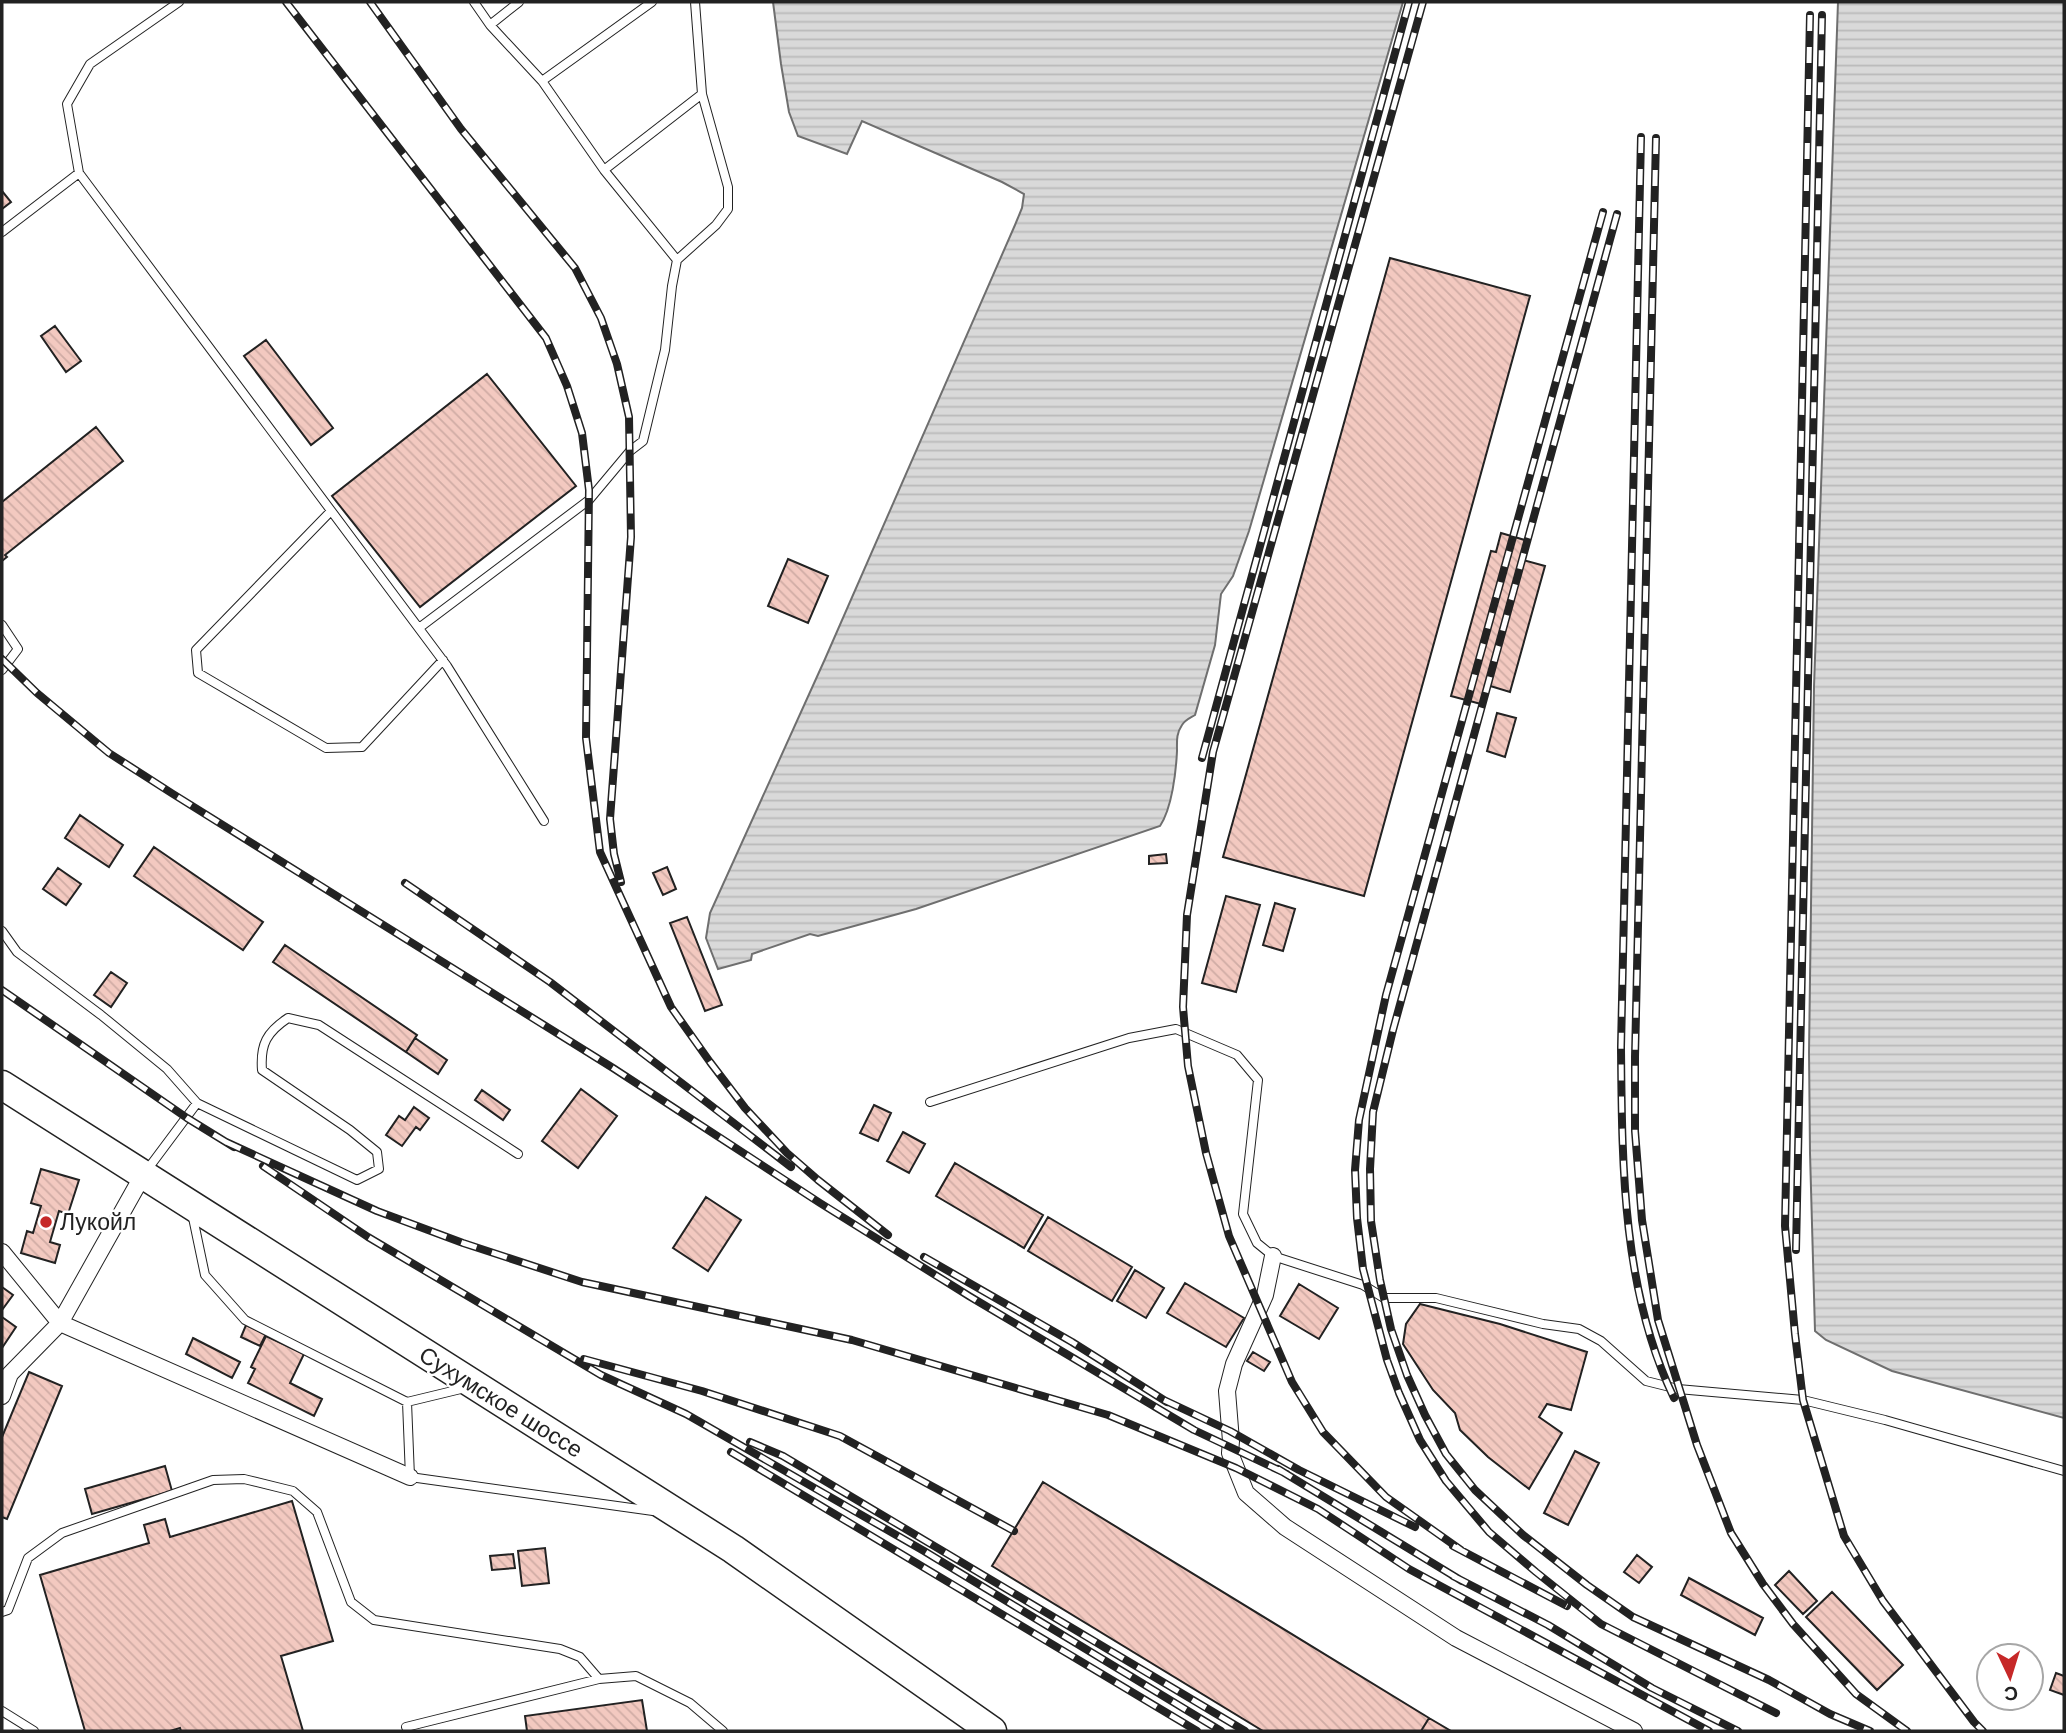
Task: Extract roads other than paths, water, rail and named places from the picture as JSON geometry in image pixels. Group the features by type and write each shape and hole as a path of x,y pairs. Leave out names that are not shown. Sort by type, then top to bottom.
{"highway":[{"name":"Сухумское шоссе","path":"2,1085 733,1549 992,1731"}],"street":[{"path":"2,1396 10,1374 60,1323 143,1175"},
{"path":"2,1252 60,1323 411,1477"},
{"path":"1273,1256 1265,1295 1234,1364 1227,1391 1230,1453 1247,1493 1285,1527 1456,1638 1634,1731"}],"lane":[{"path":"179,2 90,64 84,74 67,104 79,173 443,660 544,821"},
{"path":"474,2 490,25 542,81 604,170 677,260"},
{"path":"490,25 519,2"},
{"path":"542,81 652,2"},
{"path":"419,628 589,500 630,452 643,441 665,350 677,260 716,225 728,209 728,187 702,94 695,2"},
{"path":"604,170 702,94"},
{"path":"2,232 79,173"},
{"path":"331,511 196,650 198,673 326,748 362,747 443,660"},
{"path":"2,625 18,649 2,670"},
{"path":"2,931 16,952 101,1015 167,1069 197,1103 356,1180 379,1169 377,1152 350,1130 262,1070 261,1052 274,1027 288,1018 319,1025 518,1154"},
{"path":"930,1102 1129,1038 1176,1029 1237,1055 1258,1080 1243,1214 1257,1243 1273,1256 1363,1285 1384,1298 1436,1297 1543,1324 1579,1329 1601,1341 1646,1381 1678,1389 1803,1400 1885,1420 2064,1471"},
{"path":"143,1175 197,1103"},
{"path":"190,1205 205,1275 245,1320 407,1402 475,1385"},
{"path":"407,1402 411,1477 679,1514"},
{"path":"2,1612 8,1610 28,1558 62,1533 213,1480 244,1479 293,1491 317,1512 351,1602 374,1620 560,1649 580,1657 598,1679"},
{"path":"406,1727 598,1679 635,1676 691,1703 723,1731"},
{"path":"2,1711 34,1731"}],"railway":[{"path":"286,2 546,338 567,386 582,433 589,490 586,738 600,852 671,1007 745,1108 787,1153 888,1235"},
{"path":"370,2 461,129 575,268 601,318 617,364 629,417 631,537 610,819 621,882"},
{"path":"1202,758 1409,2"},
{"path":"1423,2 1213,752 1187,915 1183,1007 1188,1066 1206,1153 1229,1236 1292,1382 1323,1432 1386,1497 1461,1550"},
{"path":"1810,15 1785,1226 1795,1334 1803,1400 1844,1536 1883,1601 1983,1731"},
{"path":"1796,1250 1822,15"},
{"path":"1641,137 1621,1047 1622,1136 1628,1226 1635,1270 1657,1357 1674,1398"},
{"path":"1656,138 1635,1057 1635,1131 1642,1220 1658,1320 1697,1445 1731,1533 1763,1584 1793,1624 1856,1694 1907,1731"},
{"path":"1603,212 1386,995 1359,1120 1355,1170 1357,1218 1363,1269 1387,1360 1399,1393 1420,1440 1446,1481 1489,1532 1601,1624 1776,1713"},
{"path":"1617,214 1393,1030 1373,1112 1371,1221 1380,1280 1391,1329 1407,1375 1446,1454 1475,1490 1523,1535 1633,1617 1769,1680 1830,1714 1870,1731"},
{"path":"2,659 37,693 109,753 173,794 613,1068 969,1296 1194,1430 1287,1474"},
{"path":"405,883 550,982 791,1167"},
{"path":"2,990 187,1118 234,1147"},
{"path":"226,1142 377,1211 582,1282 852,1340 1108,1415 1236,1468 1318,1509 1409,1569 1709,1731"},
{"path":"263,1166 368,1237 601,1375 686,1414 924,1551 1221,1731"},
{"path":"924,1257 1072,1342 1167,1402"},
{"path":"584,1359 702,1391 840,1436 1014,1531"},
{"path":"1164,1400 1230,1431 1299,1470 1415,1527"},
{"path":"750,1442 783,1456 1245,1731"},
{"path":"731,1452 1197,1731"},
{"path":"1278,1469 1462,1581"},
{"path":"1453,1546 1567,1606"},
{"path":"1453,1576 1548,1625 1652,1688 1738,1731"}],"place":[{"name":"Лукойл","path":"46,1222"}]}
